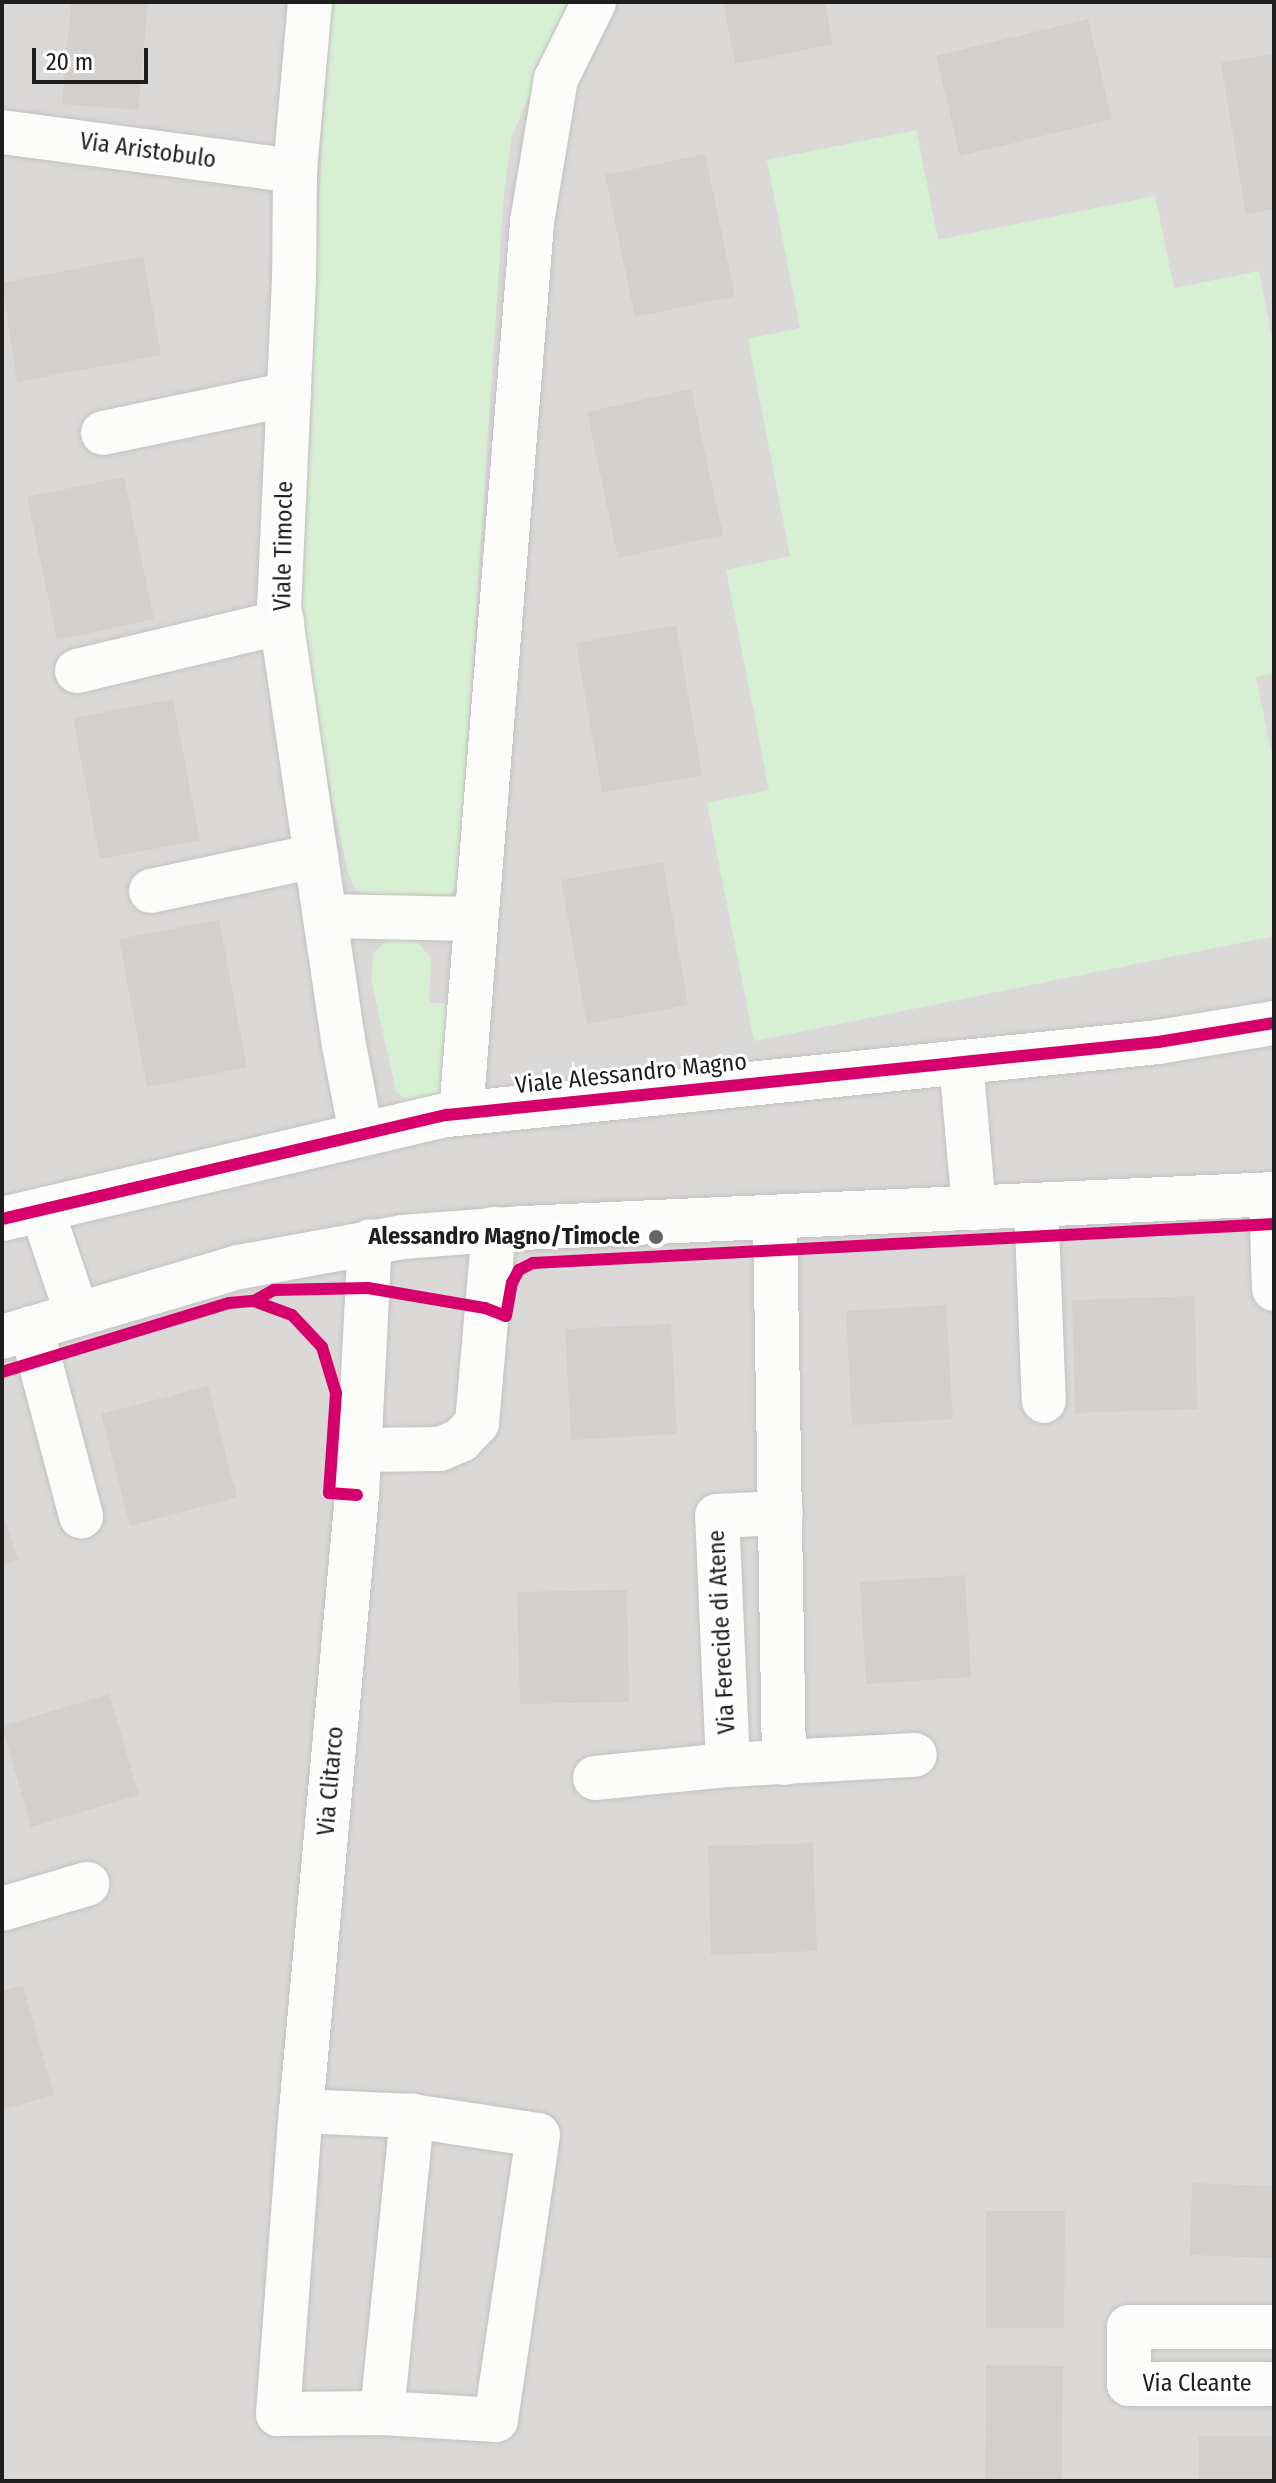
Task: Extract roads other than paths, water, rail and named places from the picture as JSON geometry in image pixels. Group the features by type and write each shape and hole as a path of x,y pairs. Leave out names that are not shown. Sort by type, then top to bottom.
{"street":[{"name":"Viale Timocle","path":"310,2 295,171 279,606 361,1133"},
{"path":"461,1113 474,919 532,222 556,79 594,2"},
{"name":"Via Aristobulo","path":"2,132 295,171"},
{"path":"103,433 289,394"},
{"path":"77,671 282,622"},
{"path":"151,891 316,856"},
{"path":"325,916 474,919"},
{"name":"Viale Alessandro Magno","path":"22,1215 361,1133 461,1113 1158,1042 1274,1023"},
{"path":"961,1062 974,1208"},
{"path":"81,1516 16,1333 239,1267 370,1241 494,1229 775,1219 1272,1194 1274,1289"},
{"path":"1036,1205 1044,1401"},
{"path":"22,1215 77,1314"},
{"path":"775,1219 784,1763"},
{"path":"359,1450 440,1449 461,1440 477,1423 494,1229"},
{"name":"Via Clitarco","path":"301,2111 412,2116 538,2135 496,2420 382,2413 278,2414 301,2111 359,1450 370,1241"},
{"name":"Via Ferecide di Atene","path":"728,1765 717,1516 781,1513"},
{"name":"Via Ferecide di Atene","path":"595,1778 728,1765 915,1755"},
{"path":"2,1909 87,1884"},
{"path":"382,2413 412,2116"},
{"name":"Via Cleante","path":"1274,2327 1129,2327 1129,2384 1274,2384"}],"place":[{"name":"Alessandro Magno/Timocle","path":"656,1237"}]}
